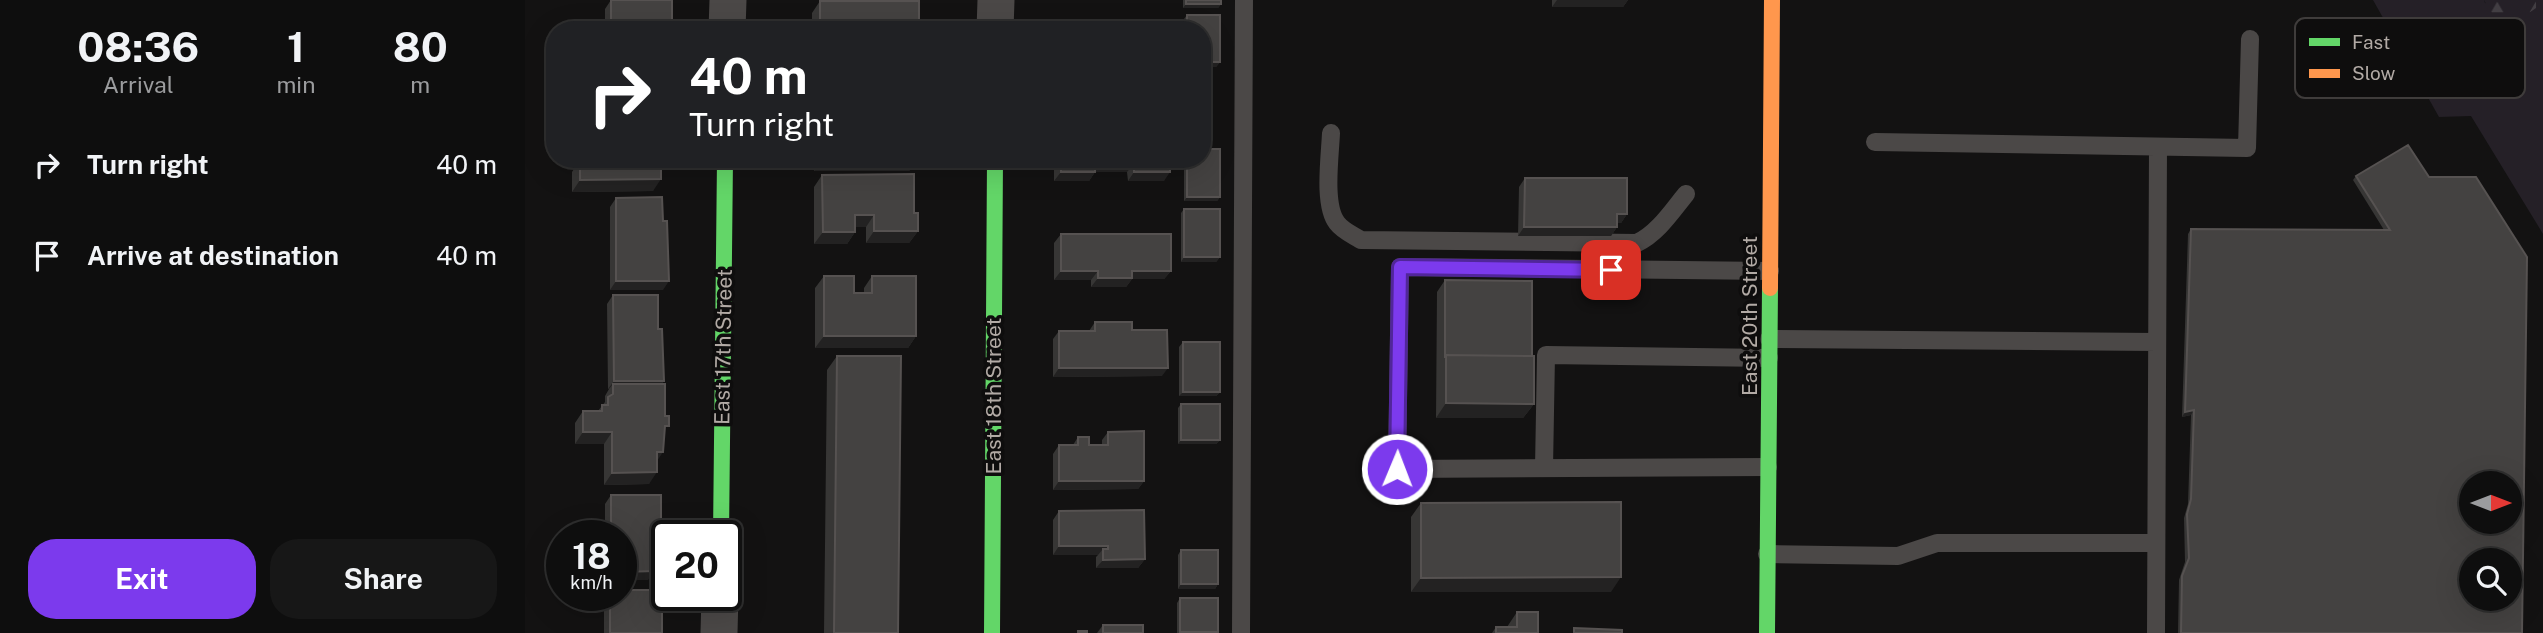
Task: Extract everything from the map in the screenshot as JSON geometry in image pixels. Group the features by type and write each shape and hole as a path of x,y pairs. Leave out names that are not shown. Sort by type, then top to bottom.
{"street":[{"path":"727,21 728,0"},
{"path":"995,21 996,0"},
{"name":"East 20th Street","path":"1767,633 1772,0"},
{"name":"East 17th Street","path":"720,520 726,168"},
{"name":"East 18th Street","path":"992,633 995,168"},
{"path":"719,633 720,611"}],"lane":[{"path":"1241,633 1244,0"},
{"path":"1875,142 2247,148 2251,39"},
{"path":"1331,133 1331,211 1337,223 1360,240 1637,243 1647,238 1686,194"},
{"path":"2156,633 2158,147"},
{"path":"1768,467 1397,469 1400,267 1770,271"},
{"path":"1769,339 2157,342"},
{"path":"1545,468 1546,355 1769,358"},
{"path":"1767,554 1898,555 1937,543 2156,543"}],"green space":[{"path":"2373,0 2484,0 2485,3 2536,8 2536,0 2543,0 2543,234 2471,116 2439,117 2428,98 2525,98 2525,18 2383,18"},
{"path":"2484,0 2536,0 2536,8 2521,18 2499,18"}],"building":[{"path":"611,0 672,0 672,21 611,21"},
{"path":"1186,0 1221,0 1221,4 1186,4"},
{"path":"820,1 919,1 919,21 820,21"},
{"path":"1187,15 1220,15 1220,62 1211,62 1211,21 1187,21"},
{"path":"2408,145 2429,177 2476,177 2527,257 2522,633 2181,633 2182,576 2189,558 2187,514 2191,499 2194,410 2185,412 2191,229 2390,230 2356,176"},
{"path":"1211,149 1220,149 1220,197 1187,197 1187,168 1211,168"},
{"path":"580,168 661,168 661,179 580,180"},
{"path":"1061,168 1095,168 1095,172 1061,172"},
{"path":"1134,168 1170,168 1170,172 1134,172"},
{"path":"914,174 914,213 918,213 918,231 874,231 874,215 855,215 855,232 823,232 822,175"},
{"path":"1525,178 1627,178 1627,214 1617,214 1617,227 1524,227"},
{"path":"662,197 663,221 667,221 669,281 616,281 616,198"},
{"path":"1184,209 1220,209 1220,257 1184,257"},
{"path":"1061,234 1171,234 1171,271 1132,271 1132,278 1098,278 1098,271 1061,271"},
{"path":"824,276 854,276 854,293 872,293 872,276 916,276 916,336 824,336"},
{"path":"1445,280 1532,281 1532,356 1446,355 1445,358"},
{"path":"613,295 658,295 658,329 662,329 664,381 614,381"},
{"path":"1095,322 1132,322 1132,330 1167,330 1168,368 1059,368 1059,331 1095,331"},
{"path":"1183,342 1220,342 1220,392 1183,392"},
{"path":"1446,355 1534,356 1534,404 1446,403"},
{"path":"837,356 901,356 898,633 834,633"},
{"path":"613,384 665,384 665,416 669,416 669,426 665,426 663,452 657,452 657,472 612,473 612,432 583,432 583,411 602,411 602,405 608,405 608,397 613,394"},
{"path":"1181,404 1220,404 1220,440 1181,440"},
{"path":"1144,431 1144,481 1059,481 1059,445 1078,445 1078,437 1089,437 1089,445 1108,445 1108,432"},
{"path":"611,495 661,495 661,520 651,520 651,571 637,572 637,520 611,520"},
{"path":"1621,502 1621,577 1421,578 1421,503"},
{"path":"1144,510 1145,559 1103,560 1103,549 1108,549 1108,546 1059,546 1059,511"},
{"path":"1181,550 1218,550 1218,584 1181,584"},
{"path":"637,590 651,590 651,611 662,611 662,633 610,633 610,611 637,611"},
{"path":"1180,598 1218,598 1218,632 1180,632"},
{"path":"1517,612 1538,612 1538,633 1496,633 1496,627 1517,627"},
{"path":"1103,625 1143,625 1143,633 1103,633"},
{"path":"1574,628 1622,630 1622,633 1574,633"}],"traffic: fast":[{"path":"721,520 725,168"},
{"path":"992,633 995,168"},
{"path":"1767,633 1770,288"}],"traffic: slow":[{"path":"1770,288 1772,0"}],"route":[{"path":"1397,469 1400,267 1611,270"}]}
